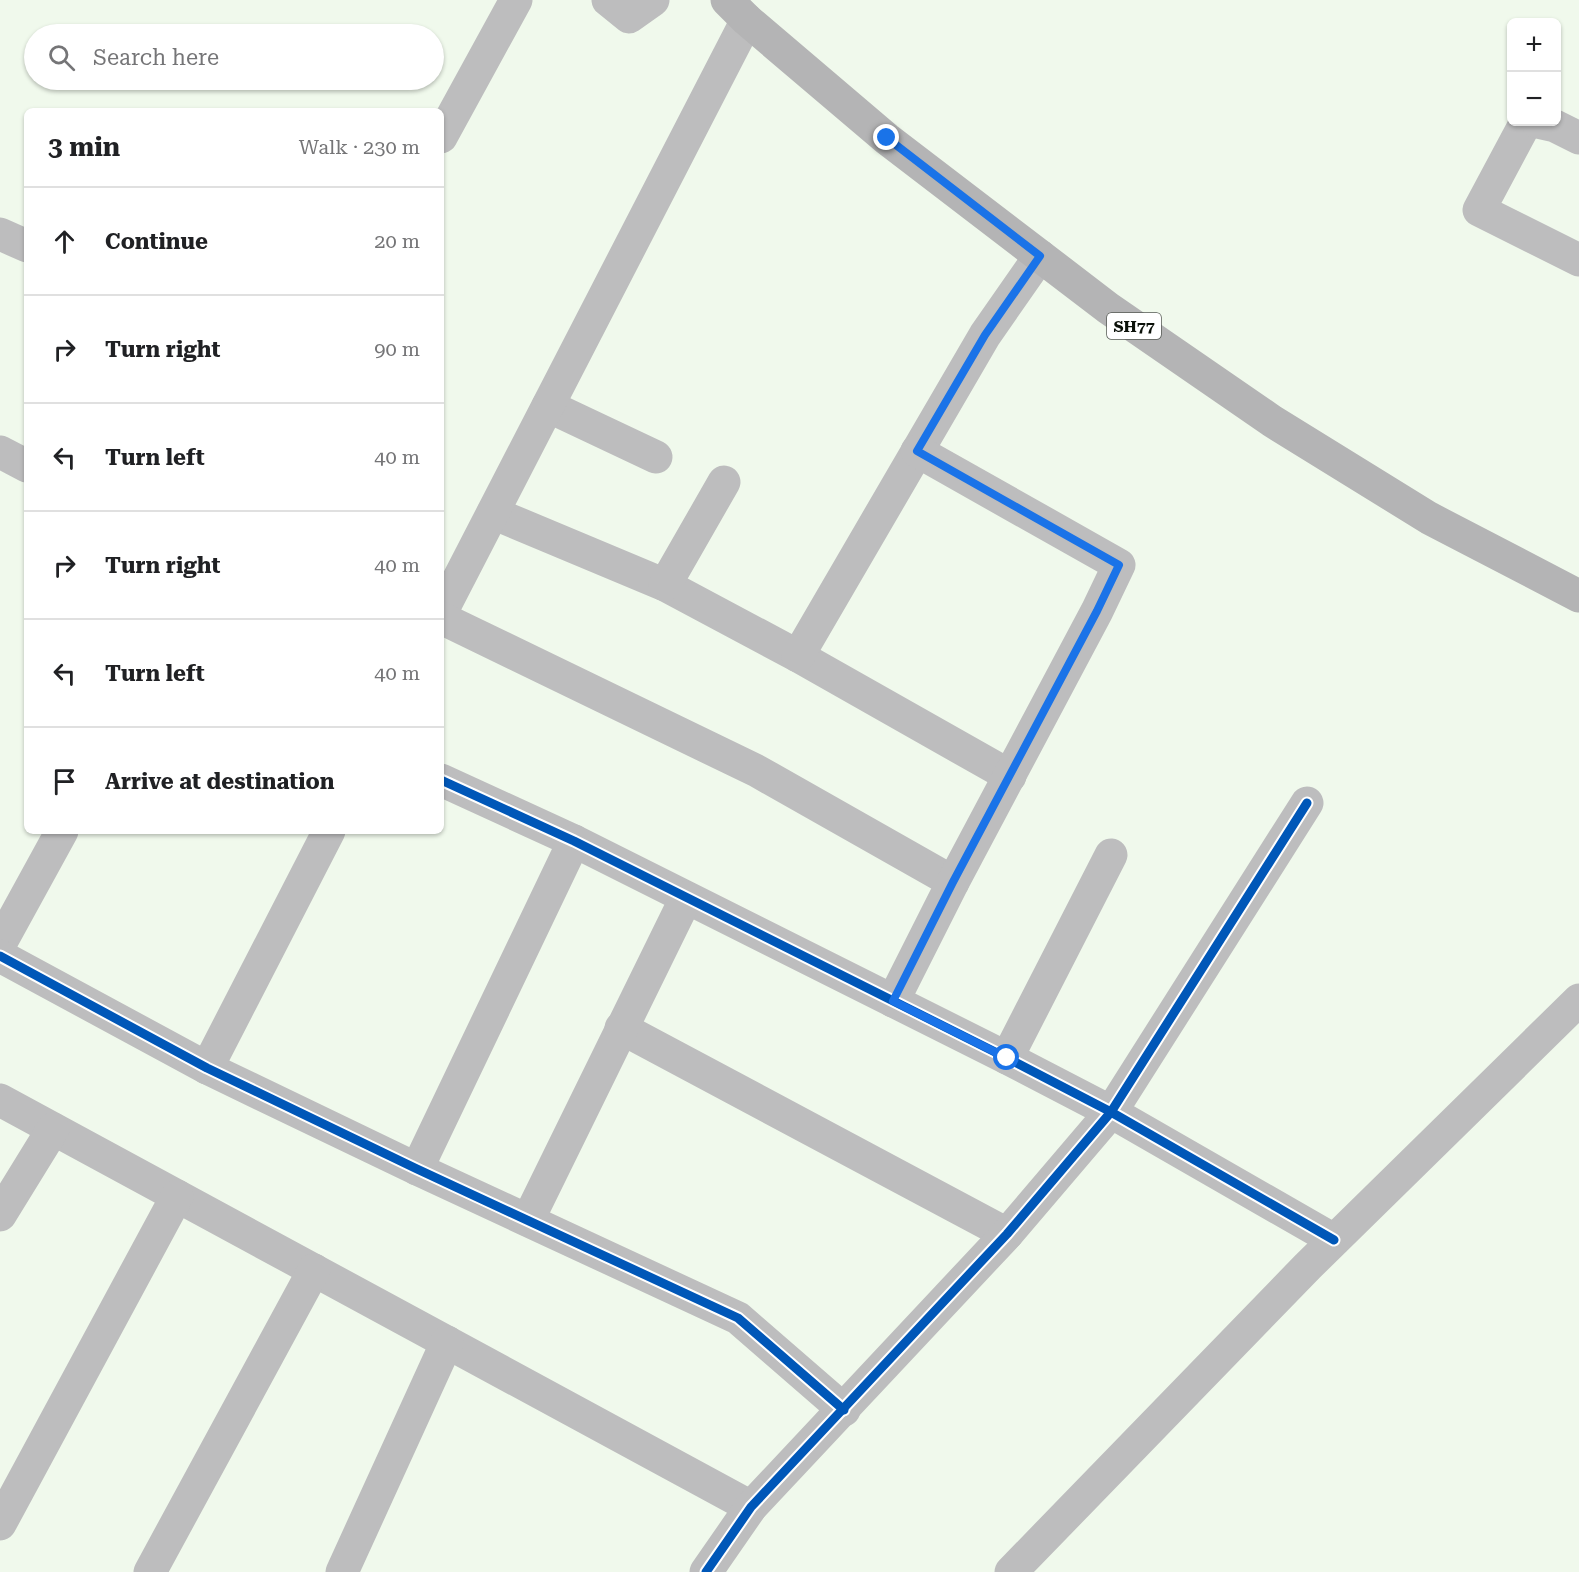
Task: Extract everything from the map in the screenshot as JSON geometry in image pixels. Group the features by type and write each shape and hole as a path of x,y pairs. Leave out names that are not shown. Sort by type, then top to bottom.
{"main road":[{"name":"SH77","path":"737,10 887,138 1108,308 1272,421 1429,518 1579,596"}],"street":[{"path":"444,132 516,0"},
{"path":"608,0 629,17 653,0"},
{"path":"444,607 548,406 737,10"},
{"path":"1524,126 1479,210 1579,260"},
{"path":"1555,126 1579,138"},
{"path":"0,234 24,245"},
{"path":"798,656 985,335 1040,256"},
{"path":"548,406 656,457"},
{"path":"893,1001 1119,565 917,451"},
{"path":"0,452 24,464"},
{"path":"665,585 724,482"},
{"path":"493,513 665,585 798,656 1010,776"},
{"path":"444,619 757,771 953,882"},
{"path":"444,781 574,841 1007,1058 1111,1112 1334,1240"},
{"path":"706,1572 752,1507 1007,1234 1111,1112 1306,803"},
{"path":"0,944 60,834"},
{"path":"207,1068 327,834"},
{"path":"417,1169 574,841"},
{"path":"1007,1058 1111,855"},
{"path":"528,1220 686,898"},
{"path":"0,956 207,1068 417,1169 738,1318 844,1410"},
{"path":"1011,1572 1334,1240 1579,1000"},
{"path":"621,1028 1007,1234"},
{"path":"0,1100 752,1507"},
{"path":"0,1215 53,1129"},
{"path":"0,1524 177,1196"},
{"path":"150,1572 314,1270"},
{"path":"342,1572 447,1342"}],"cycle path":[{"path":"444,781 574,841 1007,1058 1111,1112 1334,1240"},
{"path":"706,1572 751,1507 1007,1234 1111,1112 1307,803"},
{"path":"0,956 207,1068 417,1169 738,1318 844,1410"}],"route":[{"path":"887,138 1040,256 985,335 917,451 1119,565 893,1001 1007,1058"}]}
